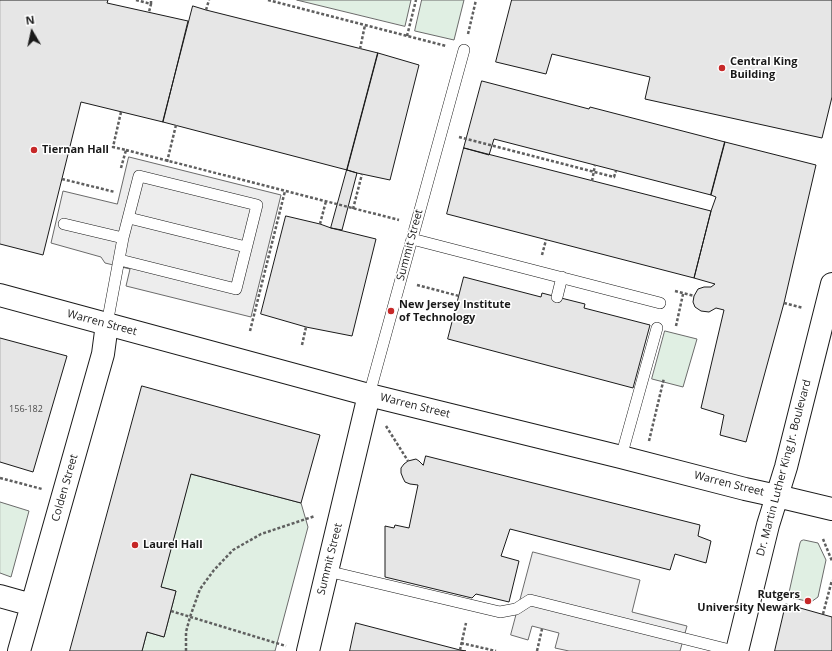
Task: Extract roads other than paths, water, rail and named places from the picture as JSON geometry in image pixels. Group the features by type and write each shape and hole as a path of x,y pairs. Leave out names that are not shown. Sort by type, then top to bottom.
{"street":[{"name":"Dr. Martin Luther King Jr. Boulevard","path":"737,651 768,525 786,467 832,284"},
{"name":"Warren Street","path":"0,295 369,395 832,509"},
{"name":"Colden Street","path":"19,651 103,354 107,324"},
{"name":"Summit Street","path":"298,649 327,571 369,395"},
{"path":"0,596 32,605"}],"lane":[{"name":"Summit Street","path":"369,395 464,50"},
{"path":"107,324 123,238 138,176 257,204 236,289 120,260"},
{"path":"129,218 246,247"},
{"path":"64,224 123,238"},
{"path":"412,239 660,303"},
{"path":"557,297 562,278"},
{"path":"621,457 657,328"},
{"path":"327,571 500,612 516,609 530,600 734,651"}],"place":[{"name":"Central King Building","path":"722,68"},
{"name":"Tiernan Hall","path":"34,150"},
{"name":"New Jersey Institute of Technology","path":"391,311"},
{"name":"Laurel Hall","path":"135,545"},
{"name":"Rutgers University Newark","path":"808,601"}]}
